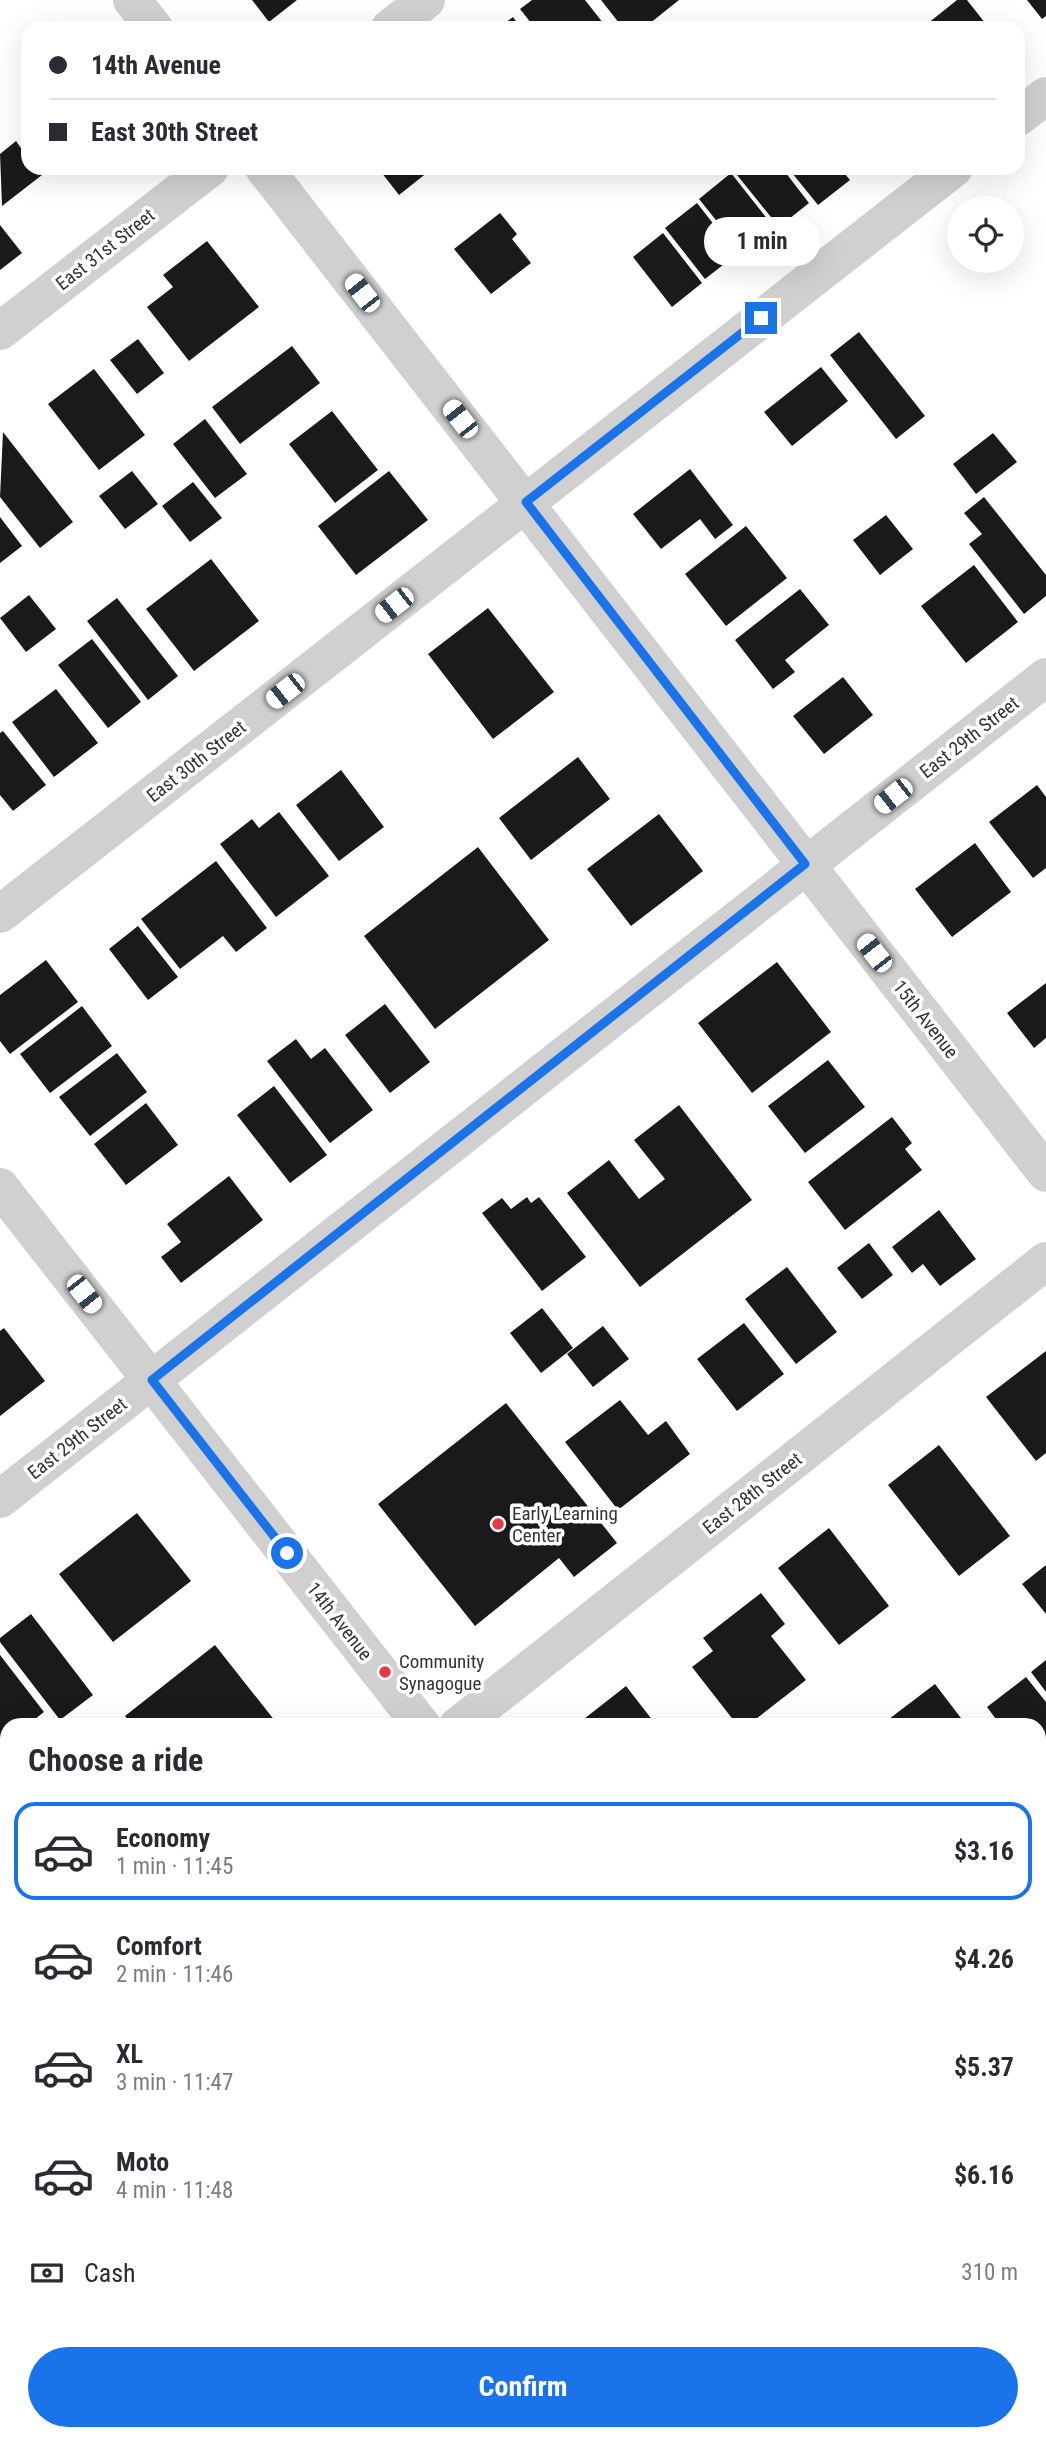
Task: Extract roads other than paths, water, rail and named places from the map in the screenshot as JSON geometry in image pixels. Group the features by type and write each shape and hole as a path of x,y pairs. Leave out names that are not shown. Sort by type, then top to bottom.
{"street":[{"path":"132,0 148,21"},
{"path":"399,21 426,0"},
{"path":"1025,112 1046,96"},
{"name":"East 31st Street","path":"0,331 201,175"},
{"name":"15th Avenue","path":"269,175 1046,1173"},
{"name":"East 30th Street","path":"0,914 945,175"},
{"name":"East 29th Street","path":"0,1499 1046,677"},
{"name":"14th Avenue","path":"0,1186 416,1718"},
{"name":"East 28th Street","path":"468,1718 1046,1261"}],"place":[{"name":"Early Learning Center","path":"498,1524"},
{"name":"Community Synagogue","path":"385,1672"}]}
